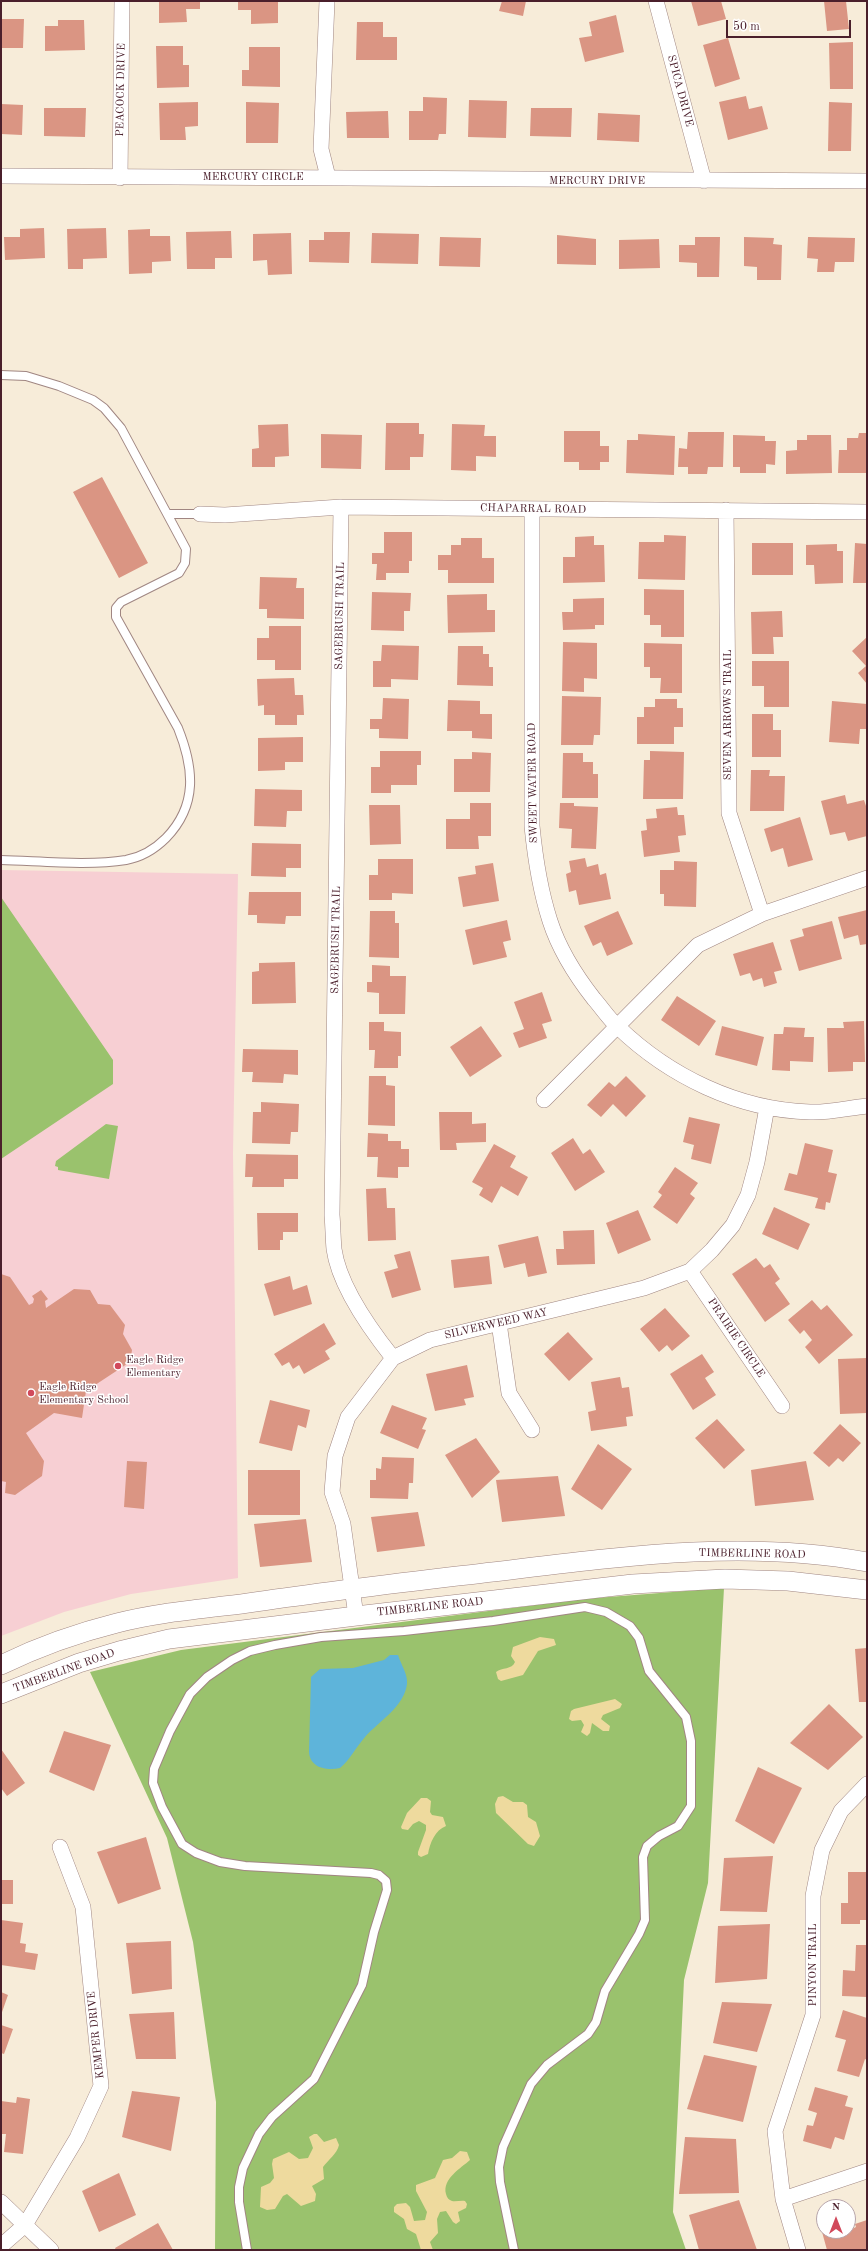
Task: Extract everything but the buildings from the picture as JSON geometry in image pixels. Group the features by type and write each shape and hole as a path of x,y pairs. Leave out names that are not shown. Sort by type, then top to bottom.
{"street":[{"name":"PEACOCK DRIVE","path":"120,178 122,1"},
{"path":"327,1 321,149 328,177"},
{"name":"SPICA DRIVE","path":"656,1 704,181"},
{"name":"MERCURY CIRCLE","path":"1,176 120,178 328,177"},
{"name":"MERCURY DRIVE","path":"328,177 534,181 867,181"},
{"name":"CHAPARRAL ROAD","path":"200,514 225,515 341,507 867,512"},
{"name":"SAGEBRUSH TRAIL","path":"341,507 332,1215 334,1250 345,1283 364,1320 393,1358"},
{"name":"SWEET WATER ROAD","path":"532,509 532,826 535,857 550,921 563,951 578,978 616,1026 644,1050 688,1079 720,1094 767,1107 810,1112 867,1106"},
{"name":"SEVEN ARROWS TRAIL","path":"726,510 729,813 762,914"},
{"path":"544,1100 698,945 762,914 867,878"},
{"name":"SILVERWEED WAY","path":"356,1616 343,1524 332,1492 335,1456 348,1417 393,1358 430,1340 644,1288 690,1271 712,1250 733,1225 748,1196 757,1162 767,1107"},
{"name":"PRAIRIE CIRCLE","path":"690,1271 782,1406"},
{"path":"500,1323 509,1393 532,1430"},
{"name":"TIMBERLINE ROAD","path":"1,1665 73,1636 118,1623 166,1614 352,1588 648,1555 708,1552 791,1553 867,1562"},
{"name":"TIMBERLINE ROAD","path":"1,1694 79,1663 120,1650 169,1639 356,1616 633,1584 725,1579 788,1580 867,1590"},
{"name":"PINYON TRAIL","path":"798,2250 782,2199 775,2130 813,2015 813,1896 822,1850 841,1811 867,1784"},
{"name":"KEMPER DRIVE","path":"1,2246 25,2225 77,2138 100,2086 83,1908 60,1847"},
{"path":"782,2199 867,2172"},
{"path":"1,2202 51,2250"}],"lane":[{"path":"1,375 26,376 59,386 93,400 104,408 121,428 186,549 185,563 179,573 121,602 116,608 116,617 178,728 184,743 190,770 190,797 185,813 174,830 160,845 145,854 127,860 107,862 1,860"},
{"path":"168,514 200,514"},
{"path":"247,2250 239,2202 239,2188 243,2168 259,2134 272,2117 314,2079 339,2032 362,1985 374,1932 387,1890 386,1881 380,1875 371,1873 232,1864 196,1853 182,1844 162,1807 153,1783 154,1769 190,1694 207,1677 232,1660 250,1651 321,1638 404,1631 585,1607 606,1612 630,1626 640,1638 649,1670 686,1717 691,1740 692,1800 685,1818 678,1826 659,1836 648,1846 643,1857 645,1920 639,1934 605,1991 596,2022 588,2034 547,2065 531,2084 503,2147 499,2167 500,2182 514,2250"}],"shaded area":[{"name":"Eagle Ridge Elementary","path":"1,870 238,874 233,1153 238,1578 131,1594 64,1612 1,1636"}],"green space":[{"path":"1,897 113,1060 113,1084 1,1159"},
{"path":"106,1124 118,1126 109,1179 58,1170 58,1167 55,1166 56,1161"},
{"path":"724,1588 708,1883 684,1980 673,2212 686,2250 215,2250 216,2102 193,1942 167,1838 90,1672 181,1650 583,1599"}],"sand":[{"path":"540,1637 554,1639 556,1645 538,1651 523,1675 501,1681 498,1679 496,1672 514,1665 515,1662 511,1656 513,1647"},
{"path":"615,1699 622,1704 620,1708 603,1715 601,1719 610,1726 609,1731 603,1731 592,1723 590,1733 587,1736 581,1732 584,1725 581,1720 572,1721 569,1719 571,1711 574,1709"},
{"path":"503,1796 513,1802 523,1802 527,1805 528,1817 536,1822 540,1836 534,1846 528,1844 496,1813 495,1804 498,1797"},
{"path":"421,1798 427,1798 431,1801 430,1812 432,1815 443,1817 446,1826 442,1828 434,1837 428,1854 421,1857 418,1855 418,1852 426,1830 426,1825 419,1821 413,1824 408,1830 402,1829 401,1827 407,1813"},
{"path":"317,2134 324,2142 336,2138 339,2145 334,2154 323,2167 324,2179 312,2186 316,2194 315,2201 301,2206 287,2194 283,2196 275,2209 267,2210 260,2207 261,2187 270,2183 274,2178 272,2164 273,2159 289,2152 299,2159 308,2158 313,2148 309,2137"},
{"path":"460,2151 467,2152 470,2160 457,2170 449,2179 446,2194 448,2199 452,2201 465,2201 467,2204 466,2208 458,2212 460,2221 456,2224 446,2211 440,2212 437,2219 438,2233 430,2242 433,2250 421,2250 416,2234 407,2229 404,2219 394,2212 394,2207 397,2204 406,2203 410,2207 414,2221 425,2220 427,2212 416,2191 416,2185 435,2178 443,2160 452,2158"}],"water":[{"path":"390,1655 398,1655 407,1680 405,1692 401,1700 396,1707 365,1737 340,1768 330,1769 316,1765 312,1762 309,1752 311,1677 320,1669 353,1668 384,1660"}],"place":[{"name":"Eagle Ridge Elementary","path":"118,1366"},
{"name":"Eagle Ridge Elementary School","path":"31,1393"}]}
